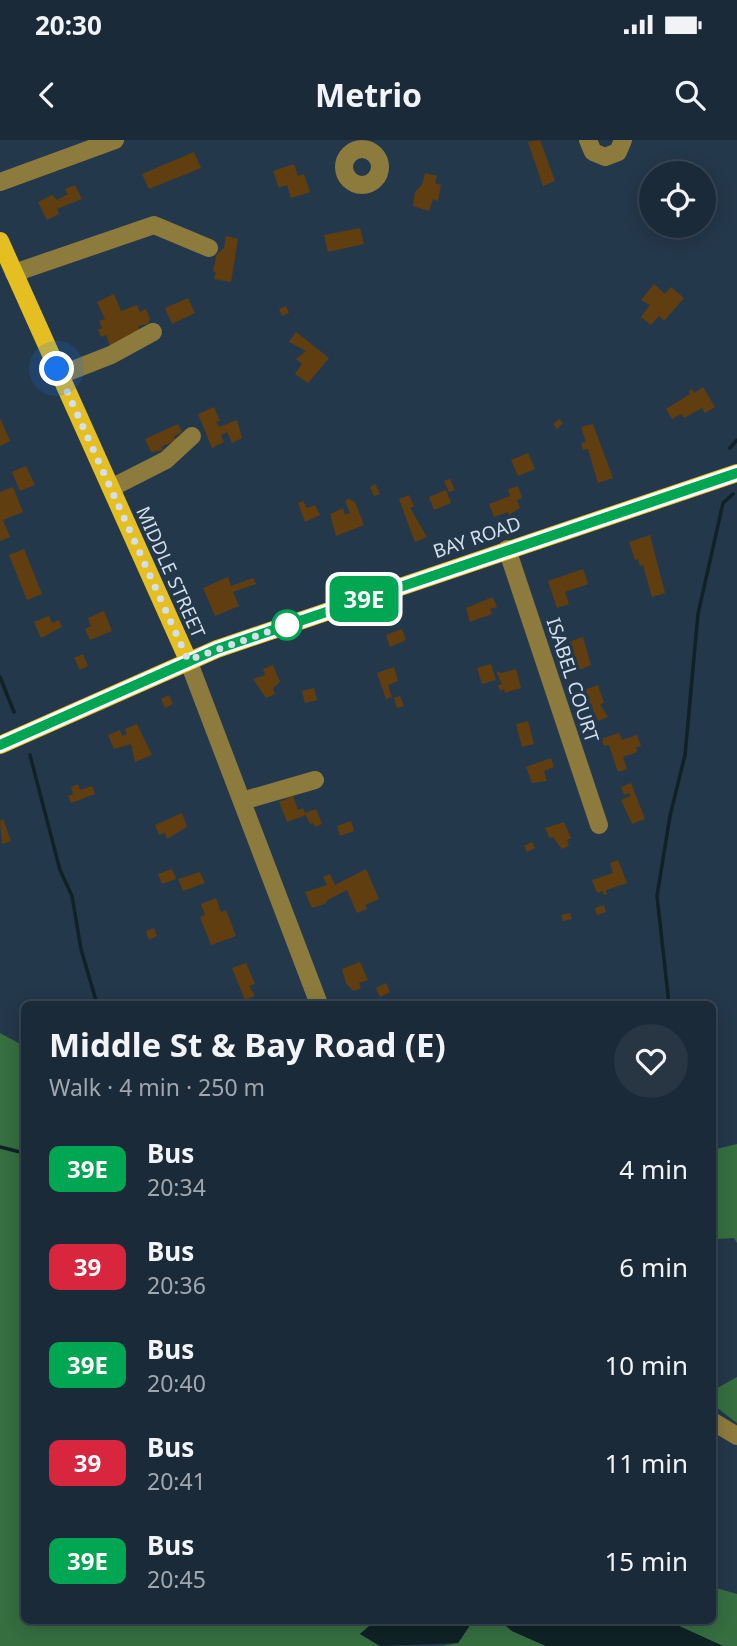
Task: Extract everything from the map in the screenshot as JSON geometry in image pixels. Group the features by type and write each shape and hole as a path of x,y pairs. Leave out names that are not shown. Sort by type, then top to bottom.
{"main road":[{"name":"MIDDLE STREET","path":"0,241 188,660"},
{"name":"BAY ROAD","path":"0,745 188,660 507,549 737,473"}],"street":[{"path":"0,182 115,140"},
{"path":"588,140 593,152 605,157 618,152 623,140"},
{"path":"14,273 153,225 209,248"},
{"path":"60,375 111,355 153,332"},
{"path":"111,488 166,460 192,436"},
{"name":"ISABEL COURT","path":"507,549 599,825"},
{"name":"MIDDLE STREET","path":"188,660 318,1001"},
{"path":"242,801 315,780"},
{"path":"716,1423 737,1436"}],"green space":[{"path":"0,1033 21,1044 21,1624 372,1624 360,1634 380,1646 0,1646"},
{"path":"737,1144 737,1243 734,1238 716,1240 716,1149"},
{"path":"737,1377 737,1423 716,1407 716,1389"},
{"path":"716,1588 737,1594 737,1646 723,1646 675,1624 716,1624"},
{"path":"470,1624 504,1624 512,1631 546,1646 439,1646 458,1643"}],"shaded area":[{"path":"372,1624 471,1624 458,1643 380,1646 360,1634"},
{"path":"504,1624 675,1624 723,1646 546,1646 512,1631"}],"building":[{"path":"540,140 555,181 543,186 528,142"},
{"path":"194,152 201,168 149,189 142,174"},
{"path":"294,164 298,176 304,174 310,192 291,198 287,185 279,188 273,171"},
{"path":"425,173 437,176 435,183 441,185 438,201 433,199 429,211 413,206 415,192 422,185"},
{"path":"75,185 82,199 57,209 59,214 47,220 38,202 52,195 57,200 68,194 65,189"},
{"path":"360,228 364,244 328,252 324,235"},
{"path":"226,236 238,239 231,282 214,279 216,272 213,271 217,254 224,248"},
{"path":"654,284 665,294 671,287 684,298 664,321 659,316 651,325 641,317 650,305 641,300"},
{"path":"114,294 121,311 137,305 140,312 146,309 150,319 148,324 138,326 140,331 110,346 106,335 101,337 98,330 102,328 99,321 105,319 97,302"},
{"path":"188,298 195,313 172,324 165,308"},
{"path":"286,306 289,313 282,316 279,309"},
{"path":"296,332 329,358 308,383 295,374 302,364 296,359 306,351 289,342"},
{"path":"703,387 715,407 705,413 702,408 684,418 681,414 672,419 666,409 690,394 692,389 694,393"},
{"path":"214,407 220,421 216,422 219,427 237,420 242,438 232,443 227,432 221,435 224,442 212,448 198,414"},
{"path":"0,418 10,441 0,446"},
{"path":"559,419 563,423 557,429 553,424"},
{"path":"178,424 182,432 174,436 176,440 161,447 163,450 151,452 145,439"},
{"path":"593,424 613,478 598,483 588,449 583,450 581,443 586,442 581,427"},
{"path":"528,453 535,469 518,476 511,460"},
{"path":"26,466 35,485 20,491 12,472"},
{"path":"450,479 455,490 449,492 444,481"},
{"path":"375,484 380,494 374,496 370,487"},
{"path":"518,486 522,498 517,500 520,508 509,515 508,512 494,517 489,504 510,496 508,489"},
{"path":"13,487 23,512 3,520 10,537 0,541 0,492"},
{"path":"446,490 451,503 434,510 429,497"},
{"path":"409,495 414,506 410,508 427,537 415,542 399,499"},
{"path":"349,499 355,502 364,525 336,536 330,514 343,508 345,515 350,513 345,501"},
{"path":"303,501 307,508 315,505 320,515 305,522 298,503"},
{"path":"650,535 665,593 652,597 643,565 640,566 638,559 635,560 629,542"},
{"path":"24,549 42,594 27,600 9,555"},
{"path":"583,569 588,584 565,592 569,604 557,608 548,581"},
{"path":"228,577 231,586 253,578 256,584 233,592 239,606 215,616 203,588"},
{"path":"493,597 497,607 490,609 492,614 470,622 466,608"},
{"path":"104,611 112,631 90,640 85,629 91,626 88,618"},
{"path":"49,616 52,623 59,620 62,627 41,638 34,622"},
{"path":"402,629 406,640 390,647 386,635"},
{"path":"583,637 591,665 579,670 569,642"},
{"path":"83,654 88,666 80,670 74,658"},
{"path":"491,664 496,680 482,684 477,668"},
{"path":"273,665 280,682 273,688 275,694 266,698 253,679 265,675 263,669"},
{"path":"394,667 398,681 388,685 392,697 386,699 377,673"},
{"path":"516,669 521,688 505,693 504,689 500,691 498,685 502,684 496,671 501,673"},
{"path":"598,685 604,703 600,704 608,717 598,721 584,690"},
{"path":"314,688 317,700 305,703 302,691"},
{"path":"169,695 173,704 165,708 161,699"},
{"path":"400,696 404,706 397,708 394,698"},
{"path":"528,721 534,744 522,747 516,724"},
{"path":"137,724 152,755 135,762 131,744 114,749 108,735 120,730 122,736 127,734 125,729"},
{"path":"619,733 622,740 637,735 641,746 636,747 637,752 623,757 627,769 618,772 609,745 604,746 601,739"},
{"path":"551,758 554,767 544,771 547,781 532,783 526,767"},
{"path":"631,783 645,819 632,824 621,800 631,796 629,793 624,795 621,787"},
{"path":"78,784 80,790 92,786 95,794 71,803 68,796 73,794 71,787"},
{"path":"293,796 298,810 303,808 306,815 287,822 279,802"},
{"path":"316,809 322,824 315,827 313,823 310,824 305,813"},
{"path":"182,813 187,827 167,839 165,833 159,835 155,825"},
{"path":"3,819 11,841 2,844 0,821"},
{"path":"351,821 354,831 340,836 337,826"},
{"path":"564,822 571,838 567,840 569,846 562,849 553,837 550,838 545,828"},
{"path":"532,842 535,848 527,852 524,846"},
{"path":"618,860 627,883 606,890 607,894 604,895 603,891 597,893 592,880 613,873 610,863"},
{"path":"172,869 176,879 162,884 158,874"},
{"path":"366,869 379,899 365,905 367,909 357,913 347,890 326,901 327,903 312,908 305,892 327,885 323,877 330,874 335,885"},
{"path":"200,872 205,883 183,891 178,879"},
{"path":"216,898 221,912 226,910 236,936 211,945 200,917 205,915 201,904"},
{"path":"604,905 606,912 597,915 595,908"},
{"path":"570,913 572,919 563,921 561,915"},
{"path":"154,928 157,936 149,940 146,931"},
{"path":"360,962 368,980 359,983 361,988 353,991 346,983 342,969"},
{"path":"246,963 255,984 249,986 255,996 245,1000 232,968"},
{"path":"386,983 390,992 380,997 376,988"}],"waterway":[{"path":"730,448 737,440"},
{"path":"669,1001 657,896 670,816 685,755 698,614 723,503 733,494"},
{"path":"0,677 14,712"},
{"path":"30,755 60,870 72,896 81,949 96,1001"},
{"path":"0,1147 21,1152"}],"bus line":[{"name":"39E","path":"0,745 217,649 635,505 737,473"}],"route":[{"path":"57,369 188,660 287,625"}]}
